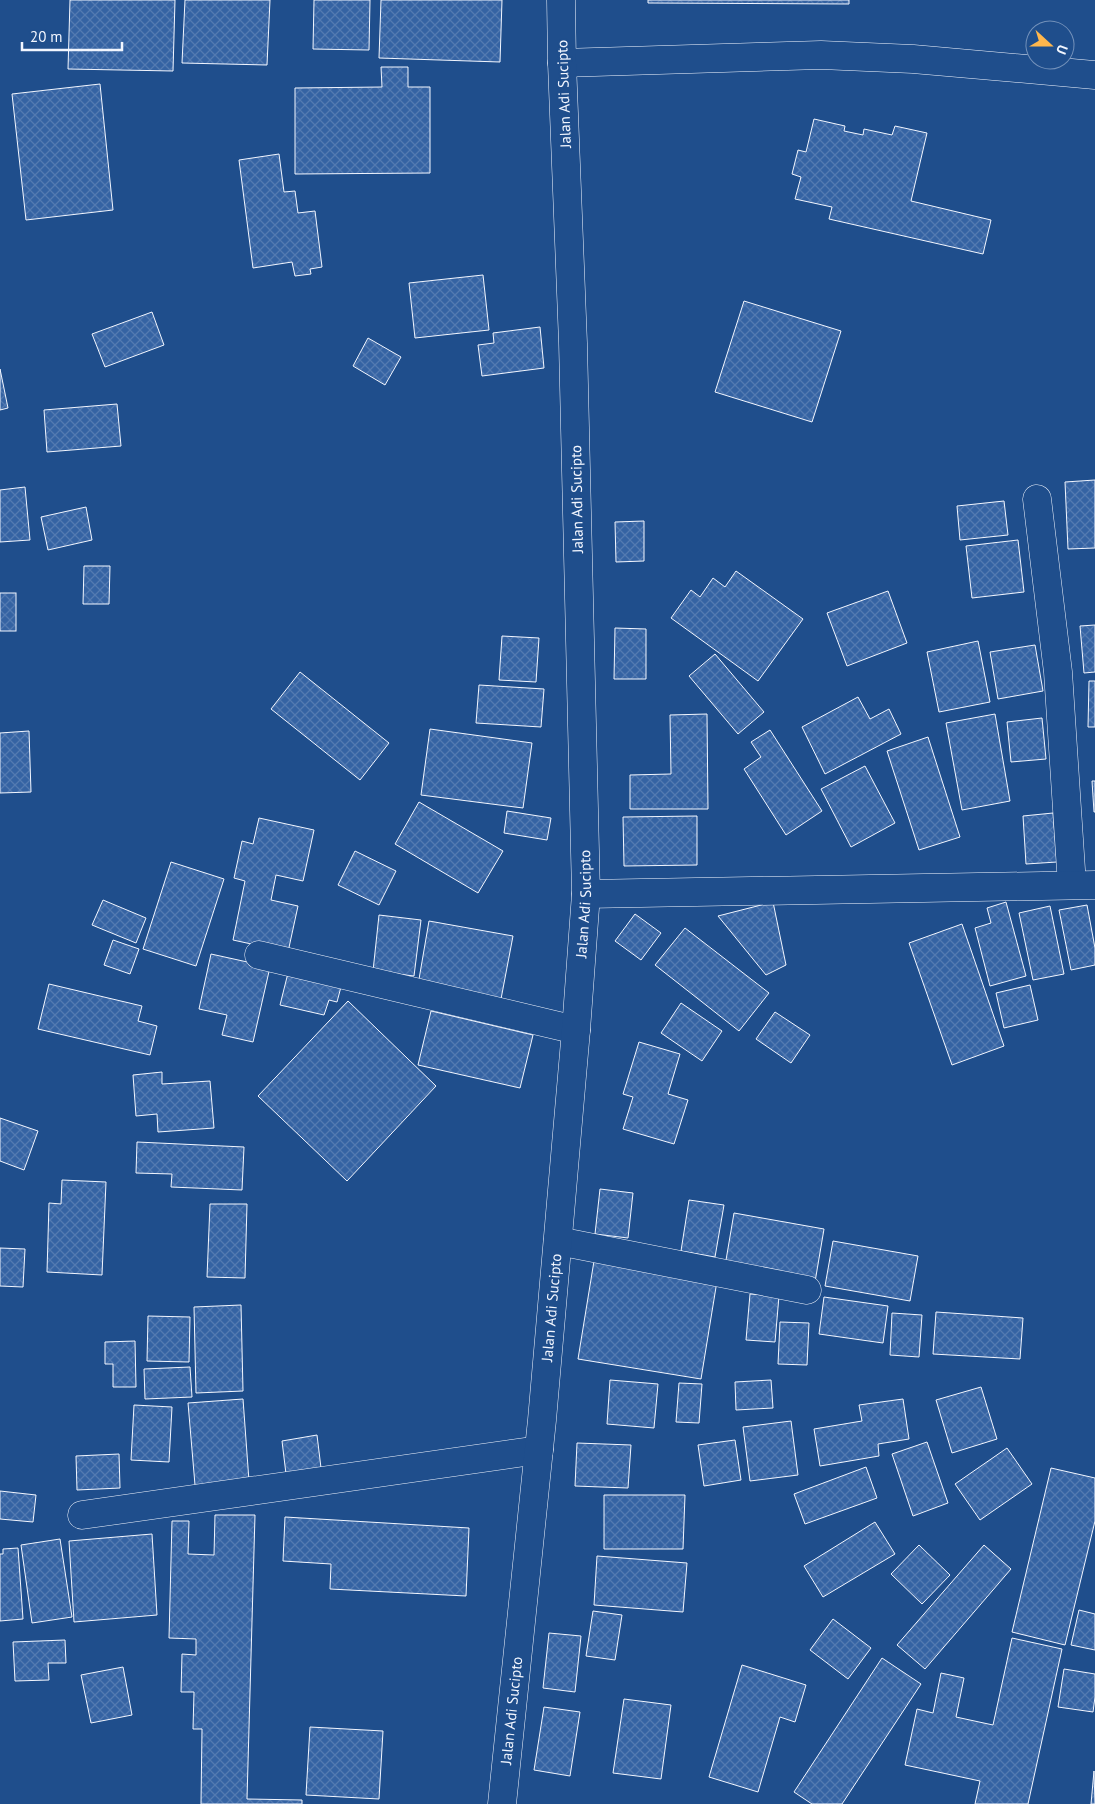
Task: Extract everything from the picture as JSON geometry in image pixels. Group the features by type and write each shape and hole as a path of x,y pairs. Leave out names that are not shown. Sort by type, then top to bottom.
{"street":[{"name":"Jalan Adi Sucipto","path":"506,1803 558,1241 586,894 573,343 561,0"},
{"path":"562,63 820,55 1092,68"},
{"path":"586,894 1084,885 1037,499"},
{"path":"259,955 576,1030"},
{"path":"558,1241 807,1290"},
{"path":"82,1515 539,1450"}],"building":[{"path":"70,0 175,0 173,71 68,69"},
{"path":"185,0 270,0 267,65 182,63"},
{"path":"314,0 370,0 369,50 313,49"},
{"path":"381,0 502,0 500,62 379,58"},
{"path":"648,0 849,0 849,4 648,3"},
{"path":"381,67 408,67 408,87 430,87 430,173 295,174 295,88 382,87"},
{"path":"100,84 113,210 26,220 12,94"},
{"path":"814,119 845,126 844,131 863,135 864,129 892,135 895,126 927,133 911,201 991,220 983,254 829,219 832,207 795,199 801,177 792,174 798,150 806,152"},
{"path":"279,154 284,192 295,191 298,213 315,211 322,267 310,269 311,274 295,276 292,262 253,268 239,160"},
{"path":"483,275 489,330 415,338 409,283"},
{"path":"744,301 841,331 812,422 715,392"},
{"path":"152,312 164,345 105,367 92,334"},
{"path":"540,327 544,368 482,376 478,345 494,343 493,333"},
{"path":"368,338 401,357 385,385 353,366"},
{"path":"0,369 8,408 0,410"},
{"path":"117,404 121,446 47,452 44,410"},
{"path":"1095,480 1095,548 1068,549 1065,482"},
{"path":"25,487 30,540 0,542 0,490"},
{"path":"1004,501 1008,535 960,540 957,506"},
{"path":"86,507 92,540 48,550 41,517"},
{"path":"644,521 644,561 616,562 615,522"},
{"path":"1018,540 1024,592 972,598 966,546"},
{"path":"84,566 110,566 109,604 83,604"},
{"path":"736,571 803,619 758,681 671,618 691,590 700,597 713,578 725,587"},
{"path":"888,591 907,643 847,666 827,613"},
{"path":"0,593 16,593 16,631 0,631"},
{"path":"1095,625 1095,672 1084,673 1080,626"},
{"path":"615,628 646,629 646,679 614,679"},
{"path":"502,636 539,638 536,682 499,680"},
{"path":"978,641 990,702 939,712 927,652"},
{"path":"1035,645 1043,691 998,699 990,652"},
{"path":"715,654 764,712 738,734 689,676"},
{"path":"300,672 389,743 360,780 271,709"},
{"path":"1089,681 1095,681 1095,727 1088,727"},
{"path":"479,685 544,689 541,727 476,723"},
{"path":"858,697 870,719 889,709 901,734 825,774 802,727"},
{"path":"707,714 708,809 630,809 630,775 671,774 670,715"},
{"path":"995,714 1010,801 962,810 946,723"},
{"path":"1042,718 1046,759 1011,762 1007,722"},
{"path":"430,729 532,743 523,808 421,795"},
{"path":"770,730 822,811 786,835 744,769 761,757 751,742"},
{"path":"29,731 31,792 0,793 0,733"},
{"path":"928,737 960,837 919,850 887,751"},
{"path":"865,766 895,823 851,847 821,789"},
{"path":"1092,781 1095,781 1095,812 1094,812"},
{"path":"419,802 503,851 478,893 395,844"},
{"path":"507,811 551,818 547,840 504,833"},
{"path":"1053,813 1057,862 1026,864 1023,816"},
{"path":"697,816 697,865 624,866 623,817"},
{"path":"259,818 314,830 303,881 276,875 271,900 298,906 288,952 233,940 245,881 234,878 242,841 253,844"},
{"path":"355,851 396,871 379,905 338,885"},
{"path":"171,862 224,879 196,966 143,949"},
{"path":"103,900 146,918 136,943 92,925"},
{"path":"773,902 786,965 766,975 718,916"},
{"path":"1006,902 1026,976 990,986 975,928 991,923 987,908"},
{"path":"1087,905 1095,948 1095,965 1071,970 1059,910"},
{"path":"1050,906 1064,974 1033,980 1019,913"},
{"path":"635,914 661,933 641,960 615,941"},
{"path":"379,915 421,920 414,976 373,971"},
{"path":"429,921 513,936 501,999 418,985"},
{"path":"962,924 1004,1046 952,1065 909,943"},
{"path":"685,928 769,993 739,1031 655,965"},
{"path":"113,940 139,949 130,974 104,965"},
{"path":"211,954 270,967 253,1042 222,1035 227,1015 199,1009"},
{"path":"289,969 342,983 337,1002 329,1000 324,1015 280,1005"},
{"path":"49,984 142,1006 138,1021 157,1026 150,1055 38,1029"},
{"path":"1030,985 1038,1020 1004,1028 996,993"},
{"path":"348,1001 436,1086 347,1181 258,1096"},
{"path":"681,1003 722,1031 702,1061 661,1033"},
{"path":"431,1011 533,1035 520,1088 418,1065"},
{"path":"775,1012 810,1035 791,1063 756,1039"},
{"path":"639,1042 680,1054 668,1094 688,1100 674,1144 623,1129 633,1097 623,1094"},
{"path":"162,1072 162,1084 210,1081 214,1128 158,1132 157,1114 136,1116 133,1075"},
{"path":"0,1118 38,1131 24,1170 0,1161"},
{"path":"137,1142 244,1147 242,1190 171,1187 172,1174 136,1173"},
{"path":"62,1180 106,1182 102,1275 47,1272 49,1203 61,1204"},
{"path":"600,1189 633,1193 628,1238 595,1234"},
{"path":"689,1200 724,1205 715,1257 681,1251"},
{"path":"210,1204 247,1204 245,1278 207,1277"},
{"path":"734,1213 824,1229 815,1282 725,1266"},
{"path":"833,1241 918,1256 910,1301 825,1286"},
{"path":"0,1248 25,1249 23,1287 0,1286"},
{"path":"594,1261 717,1281 701,1379 578,1359"},
{"path":"750,1294 779,1296 775,1342 746,1340"},
{"path":"824,1297 888,1306 883,1343 819,1334"},
{"path":"241,1305 243,1391 196,1393 194,1307"},
{"path":"936,1312 1023,1318 1020,1359 933,1354"},
{"path":"892,1313 922,1315 919,1357 890,1355"},
{"path":"148,1316 190,1317 189,1362 147,1361"},
{"path":"780,1322 809,1323 807,1365 778,1364"},
{"path":"135,1341 136,1387 113,1387 113,1364 105,1364 105,1342"},
{"path":"190,1367 192,1397 145,1399 144,1369"},
{"path":"610,1380 658,1384 654,1428 607,1424"},
{"path":"771,1380 773,1408 736,1410 735,1382"},
{"path":"679,1383 702,1384 699,1423 676,1422"},
{"path":"981,1387 997,1439 952,1453 936,1400"},
{"path":"243,1399 249,1481 195,1485 188,1403"},
{"path":"903,1399 909,1439 878,1444 879,1456 820,1466 814,1429 862,1421 859,1405"},
{"path":"134,1405 172,1407 169,1462 131,1460"},
{"path":"791,1421 798,1475 750,1481 743,1427"},
{"path":"317,1435 321,1468 286,1474 282,1441"},
{"path":"735,1440 741,1480 704,1486 698,1445"},
{"path":"927,1442 948,1503 913,1516 892,1454"},
{"path":"577,1443 631,1445 628,1488 575,1486"},
{"path":"1007,1448 1032,1484 980,1520 955,1484"},
{"path":"119,1454 120,1488 77,1490 76,1456"},
{"path":"866,1467 877,1498 805,1524 794,1494"},
{"path":"1051,1468 1095,1478 1095,1521 1065,1645 1012,1632"},
{"path":"0,1491 36,1495 33,1522 0,1519"},
{"path":"604,1495 685,1495 683,1549 604,1549"},
{"path":"215,1515 255,1515 247,1799 302,1800 302,1804 201,1804 202,1729 193,1729 194,1692 181,1692 182,1654 196,1655 196,1639 169,1638 172,1521 189,1521 188,1554 214,1555"},
{"path":"285,1517 469,1528 466,1596 330,1589 331,1564 283,1561"},
{"path":"875,1522 895,1554 823,1597 804,1566"},
{"path":"152,1534 157,1615 74,1622 69,1541"},
{"path":"60,1539 72,1617 32,1623 21,1545"},
{"path":"919,1545 950,1575 922,1604 891,1574"},
{"path":"984,1545 1011,1569 925,1669 897,1645"},
{"path":"18,1548 23,1619 0,1621 0,1554 3,1554 3,1549"},
{"path":"597,1556 687,1563 683,1612 594,1605"},
{"path":"1079,1610 1095,1614 1095,1650 1071,1645"},
{"path":"593,1611 622,1615 615,1660 586,1656"},
{"path":"833,1619 871,1648 848,1679 810,1650"},
{"path":"549,1633 581,1636 575,1692 543,1688"},
{"path":"1012,1638 1062,1649 1028,1804 975,1804 980,1781 905,1765 917,1709 933,1713 941,1673 964,1678 956,1717 993,1725"},
{"path":"65,1640 66,1663 48,1663 49,1680 15,1681 13,1642"},
{"path":"882,1658 921,1684 842,1804 812,1804 794,1792"},
{"path":"742,1665 806,1685 795,1722 780,1717 758,1792 709,1777"},
{"path":"123,1667 132,1715 91,1723 81,1675"},
{"path":"1064,1669 1095,1674 1093,1712 1058,1707"},
{"path":"624,1699 671,1705 661,1779 613,1773"},
{"path":"544,1707 580,1712 570,1776 534,1770"},
{"path":"310,1727 383,1731 379,1799 306,1795"},
{"path":"1094,1771 1095,1804 1091,1804"}]}
